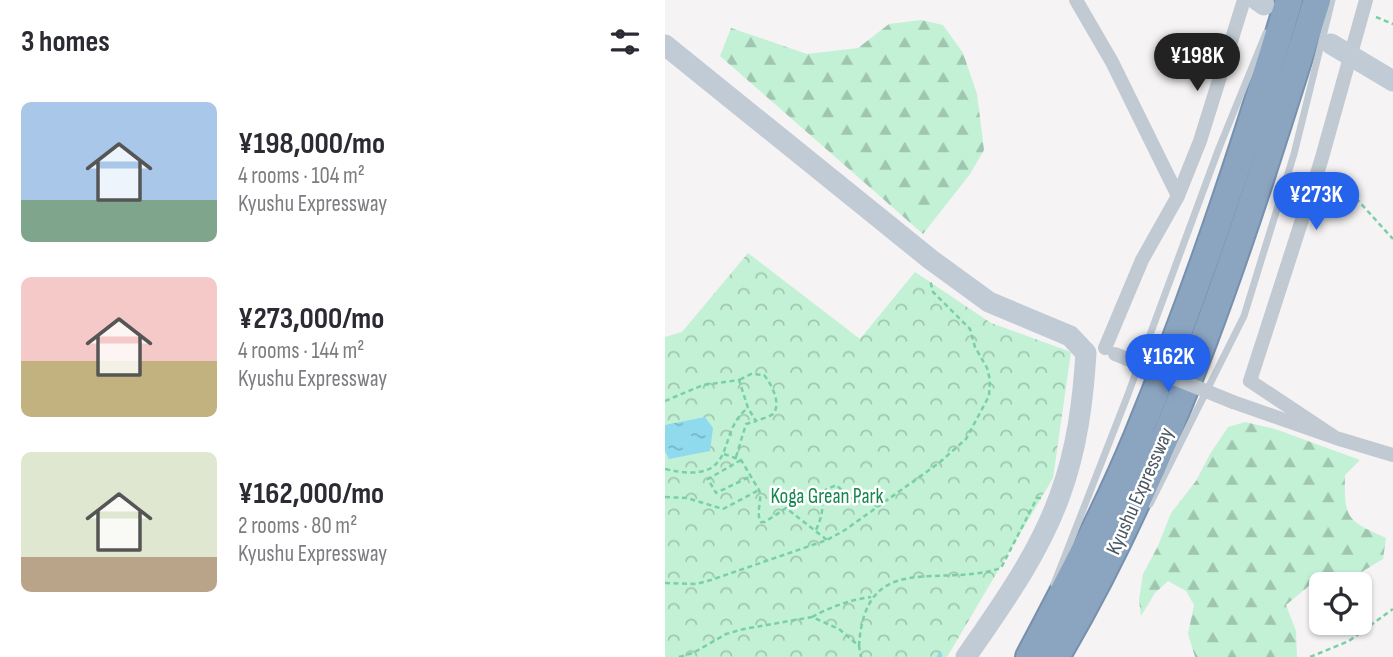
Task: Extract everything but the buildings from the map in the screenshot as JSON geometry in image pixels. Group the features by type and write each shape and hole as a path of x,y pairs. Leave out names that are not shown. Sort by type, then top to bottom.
{"highway":[{"name":"Kyushu Expressway","path":"1056,657 1087,604 1168,430 1227,274 1317,0"},
{"name":"Kyushu Expressway","path":"1029,657 1082,555 1136,440 1191,303 1259,99 1269,2"}],"street":[{"path":"1076,0 1112,62 1178,196"},
{"path":"966,657 1025,568 1059,497 1102,352 1142,260 1178,196 1200,141 1269,2"},
{"path":"1336,438 1250,381 1321,160 1365,6"},
{"path":"1331,44 1393,81"},
{"path":"665,45 930,260 989,302 1102,352 1233,402 1393,455"}],"lane":[{"path":"1143,518 1244,316 1294,153 1332,0"},
{"path":"1029,657 1219,148 1268,30"},
{"path":"1087,604 1123,551"}],"path":[{"path":"1365,6 1393,24"},
{"path":"1321,160 1393,239"},
{"path":"665,583 696,584 827,540 939,463 966,439 989,396 990,380 970,329 933,292 930,260"},
{"path":"665,401 703,385 739,380 758,373 769,380 776,407 772,415 746,424 736,457"},
{"path":"739,380 748,408 756,421"},
{"path":"665,469 695,473 710,467 724,454 738,415 748,408"},
{"path":"724,454 741,460 751,476 761,495 758,516 761,522 786,508 827,540"},
{"path":"741,460 708,479 716,493 751,476"},
{"path":"816,530 822,515 823,502 819,493 836,485 854,500 878,506"},
{"path":"665,497 687,498 723,509 759,491"},
{"path":"679,657 693,653 726,634 812,617 835,606 871,597 906,577 981,575 1001,568 1037,498 1059,497"},
{"path":"862,657 859,646 860,624 871,597"},
{"path":"1310,657 1349,641 1393,609"},
{"path":"812,617 839,629 859,646"}],"green space":[{"path":"921,20 943,25 963,53 977,94 984,150 970,174 923,234 720,56 731,28 807,54 858,48 889,24"},
{"name":"Koga Grean Park","path":"748,253 860,339 915,272 991,323 1071,352 1053,478 947,657 665,657 665,337 682,332"},
{"path":"1245,422 1275,429 1360,460 1345,475 1347,510 1356,522 1386,538 1383,559 1362,572 1309,572 1309,586 1286,605 1296,631 1297,657 1195,657 1188,634 1194,605 1186,591 1168,581 1155,593 1141,616 1139,600 1143,574 1171,513 1196,481 1228,427"}],"water":[{"path":"705,417 713,428 710,451 669,459 665,451 665,425"}]}
